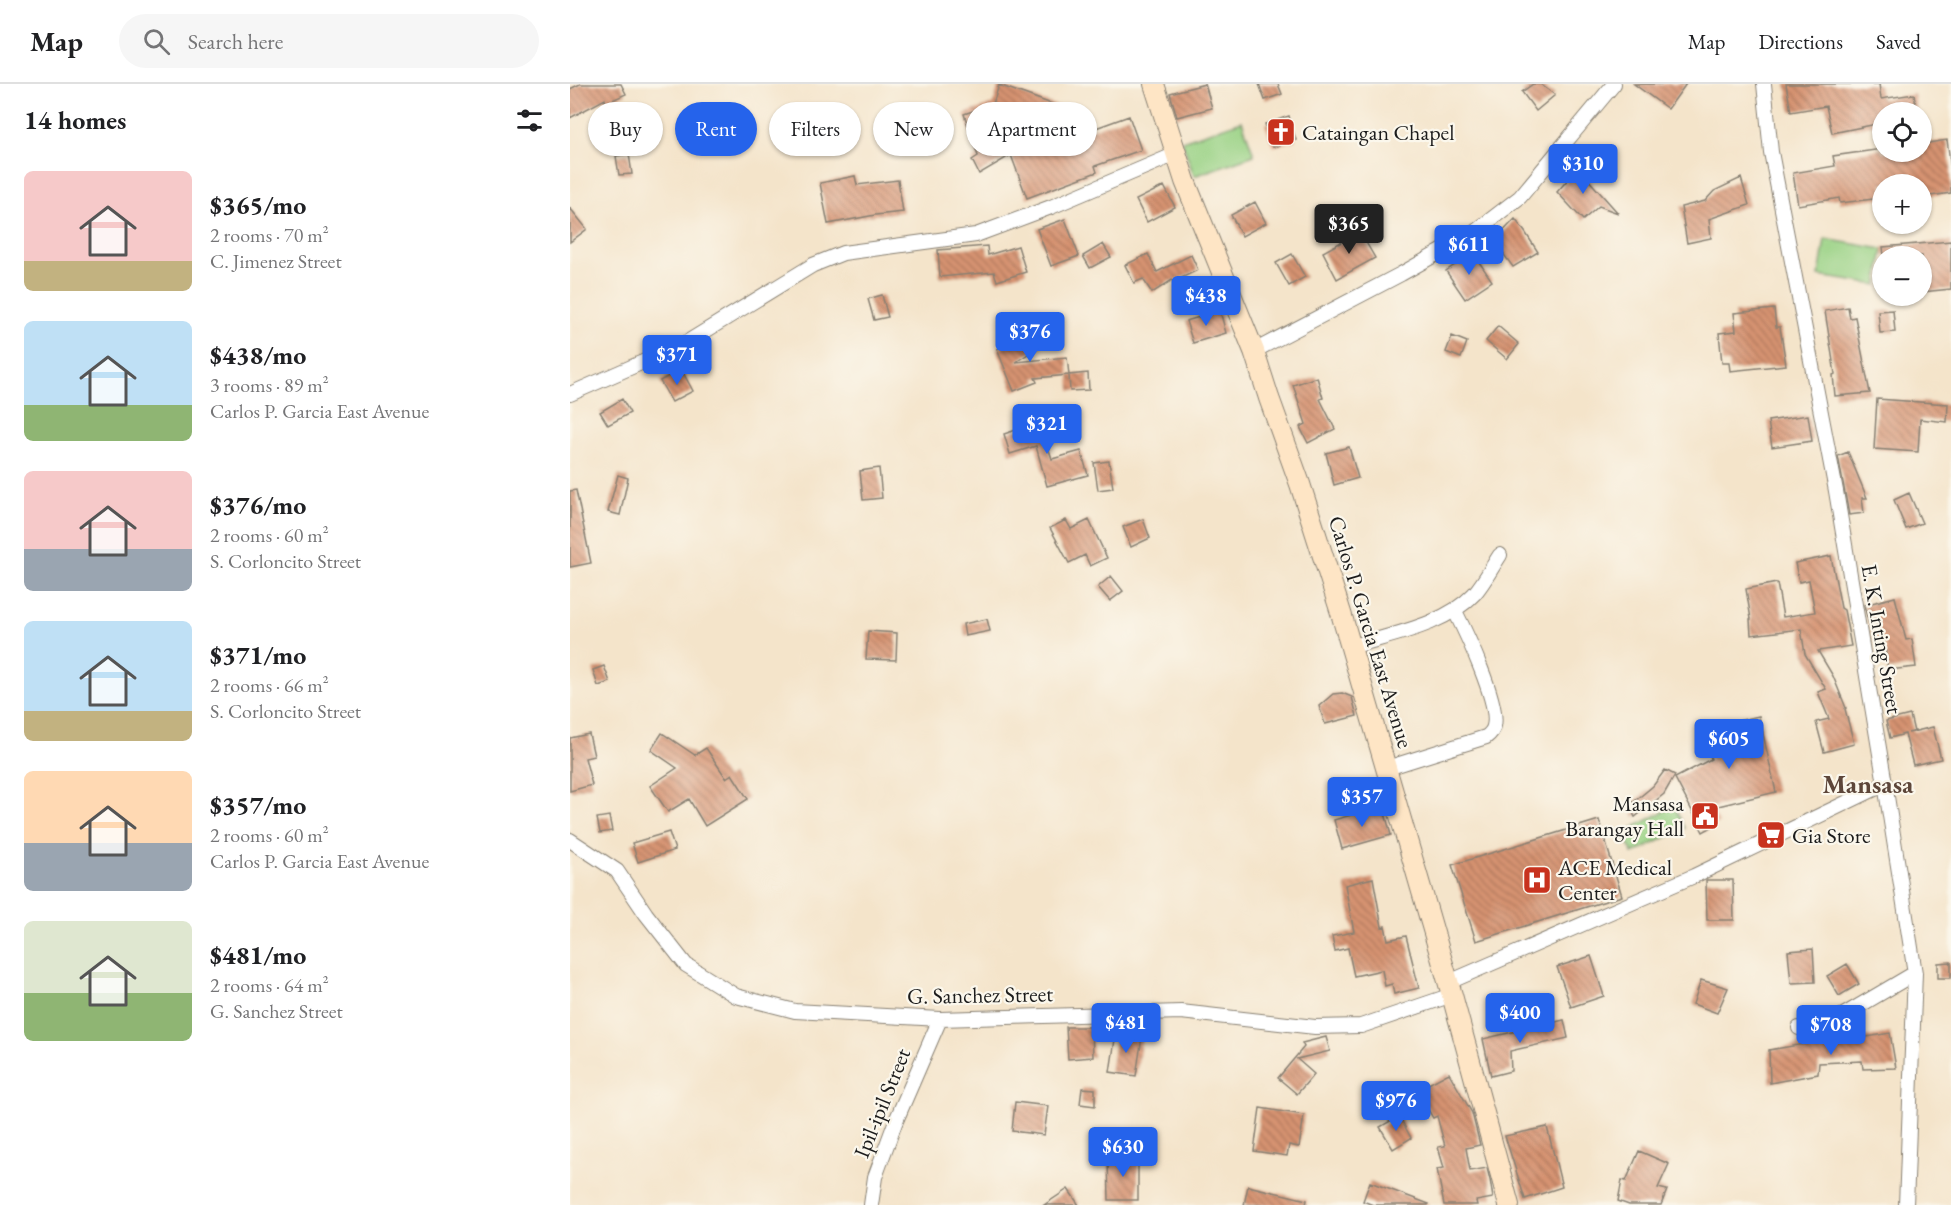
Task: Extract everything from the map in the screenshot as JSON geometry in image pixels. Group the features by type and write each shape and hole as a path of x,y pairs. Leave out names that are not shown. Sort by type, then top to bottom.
{"main road":[{"name":"Carlos P. Garcia East Avenue","path":"1154,84 1176,154 1254,351 1300,484 1387,768 1451,989 1509,1205"}],"street":[{"path":"1254,351 1472,234 1520,197 1614,84"},
{"name":"E. K. Inting Street","path":"1764,84 1771,152 1836,491 1886,784 1915,973 1906,1205"},
{"path":"570,394 684,344 813,265 843,253 976,235 1051,207 1176,154"},
{"path":"1351,647 1431,622 1455,611 1476,593 1500,555"},
{"path":"1387,768 1486,737 1494,729 1495,718 1477,656 1455,611"},
{"name":"G. Sanchez Street","path":"570,840 617,872 686,965 736,996 795,1011 940,1019 1181,1012 1315,1027 1361,1026 1451,989 1886,784"},
{"path":"1799,1028 1818,1030 1915,973"},
{"name":"Ipil-ipil Street","path":"871,1205 875,1177 895,1123 940,1019"}],"green space":[{"path":"1242,121 1254,155 1194,176 1182,141"},
{"path":"1825,239 1872,247 1872,284 1819,276"},
{"path":"1674,806 1685,828 1633,854 1623,833"}],"building":[{"path":"580,84 621,84 626,94 608,102 605,99 599,102 588,102 588,108 570,118 570,89"},
{"path":"1205,84 1212,108 1177,117 1170,93"},
{"path":"1259,84 1278,84 1282,94 1265,100"},
{"path":"1533,84 1540,84 1555,95 1536,111 1522,92"},
{"path":"1634,84 1686,84 1668,109"},
{"path":"1786,84 1879,84 1881,99 1914,94 1915,102 1872,102 1872,125 1832,133 1826,106 1791,112"},
{"path":"999,85 1046,102 994,102"},
{"path":"1129,116 1141,150 1095,166 1097,172 1027,198 1011,156 1097,156 1097,128"},
{"name":"Cataingan Chapel","path":"1289,116 1296,140 1273,147 1265,124"},
{"path":"1947,140 1951,168 1951,193 1932,196 1932,174 1872,174 1872,199 1840,203 1839,198 1798,205 1793,173 1835,166 1833,156 1872,150 1872,162 1932,162 1932,142"},
{"path":"616,156 629,156 632,174 619,175"},
{"path":"978,156 1009,156 979,174 972,160"},
{"path":"1578,168 1618,213 1599,206 1583,220 1557,192"},
{"path":"855,176 857,185 898,180 903,212 828,224 820,183"},
{"path":"1741,178 1749,205 1709,219 1711,238 1687,243 1681,207 1705,201 1714,191"},
{"path":"1164,186 1175,207 1147,222 1136,200"},
{"path":"1255,202 1266,223 1242,236 1231,215"},
{"path":"570,208 587,229 570,242"},
{"path":"1065,219 1079,256 1051,266 1037,229"},
{"path":"1515,219 1538,252 1513,267 1494,241"},
{"path":"1360,232 1375,258 1337,279 1323,252"},
{"path":"1951,241 1951,289 1932,291 1932,246 1894,246"},
{"path":"1103,244 1111,257 1090,268 1083,256"},
{"path":"987,246 988,255 1018,246 1026,272 997,281 994,272 940,277 938,250"},
{"path":"1473,253 1492,281 1465,299 1446,271"},
{"path":"1148,254 1157,272 1191,255 1198,270 1173,282 1172,280 1152,293 1143,279 1134,283 1125,265"},
{"path":"1292,254 1305,277 1289,286 1276,263"},
{"path":"882,295 888,317 874,320 868,299"},
{"path":"1848,307 1850,318 1855,317 1870,393 1835,396 1833,375 1835,374 1825,311"},
{"path":"1774,309 1776,327 1780,327 1786,365 1730,371 1729,363 1722,363 1719,333 1736,331 1734,313"},
{"path":"1893,310 1895,332 1880,333 1878,311"},
{"path":"1220,311 1226,333 1193,343 1186,321"},
{"path":"1498,326 1519,344 1507,359 1486,341"},
{"path":"1042,330 1049,340 1016,362 1067,357 1069,375 1035,378 1037,382 1014,391 997,349 1020,340 1021,344"},
{"path":"1452,336 1467,342 1461,358 1446,352"},
{"path":"681,369 693,391 672,402 660,381"},
{"path":"1088,373 1089,390 1070,391 1069,375"},
{"path":"1317,377 1323,398 1320,399 1335,429 1308,443 1300,427 1306,424 1293,385"},
{"path":"622,399 630,413 608,425 600,412"},
{"path":"1877,399 1948,404 1947,422 1920,419 1918,452 1874,449"},
{"path":"1808,415 1812,441 1772,447 1768,421"},
{"path":"1040,422 1052,459 1081,451 1088,475 1047,486 1036,446 1010,454 1004,434"},
{"path":"1349,447 1358,478 1334,485 1326,453"},
{"path":"1848,452 1867,498 1862,498 1864,513 1849,515 1838,456"},
{"path":"1109,461 1113,488 1098,490 1094,463"},
{"path":"879,468 882,498 863,500 860,471"},
{"path":"618,475 628,478 620,515 608,512"},
{"path":"576,490 591,563 570,567 570,491"},
{"path":"1909,493 1922,523 1906,529 1894,500"},
{"path":"1143,519 1150,538 1131,547 1123,527"},
{"path":"1066,520 1071,529 1089,520 1107,558 1090,566 1085,555 1069,563 1050,528"},
{"path":"1831,556 1851,646 1818,651 1833,676 1846,708 1854,744 1824,752 1816,722 1829,719 1818,692 1826,689 1805,654 1801,629 1751,635 1746,589 1777,583 1783,617 1815,612 1809,580 1799,582 1795,563"},
{"path":"1111,576 1123,591 1110,601 1098,587"},
{"path":"1895,597 1906,640 1912,639 1916,667 1888,670 1884,639 1874,642 1864,605"},
{"path":"987,619 990,631 965,636 963,624"},
{"path":"868,631 897,633 896,660 866,659"},
{"path":"604,666 610,682 598,686 593,670"},
{"path":"1342,693 1352,697 1357,716 1325,724 1319,706 1333,694"},
{"path":"1910,715 1914,732 1933,727 1941,759 1913,765 1905,734 1890,738 1886,721"},
{"path":"1759,716 1776,792 1710,808 1719,823 1703,832 1675,778 1711,759 1704,729"},
{"path":"662,733 695,755 706,748 726,778 732,774 748,799 705,826 689,799 668,812 650,786 677,768 651,750"},
{"path":"589,734 594,756 585,758 592,785 570,791 570,738"},
{"path":"1665,770 1675,775 1664,794 1635,817 1629,806 1653,786"},
{"path":"1383,806 1391,835 1342,849 1334,820"},
{"path":"609,816 612,831 600,833 597,818"},
{"name":"ACE Medical Center","path":"1599,820 1622,896 1476,941 1452,865"},
{"path":"669,832 675,850 638,862 632,843"},
{"path":"1373,878 1382,927 1385,926 1388,940 1406,936 1419,988 1394,994 1392,984 1385,986 1382,970 1354,976 1348,948 1335,951 1332,936 1354,932 1345,885"},
{"path":"1706,880 1733,880 1734,920 1707,920"},
{"path":"1813,949 1815,982 1791,983 1788,951"},
{"path":"1591,956 1604,996 1571,1007 1557,967"},
{"path":"1951,962 1951,978 1938,978 1938,963"},
{"path":"1847,964 1859,984 1839,996 1827,976"},
{"path":"1701,980 1728,988 1717,1013 1693,1004"},
{"path":"1564,1020 1568,1038 1510,1051 1511,1071 1491,1076 1483,1039"},
{"path":"1066,1027 1092,1027 1093,1057 1068,1059"},
{"path":"1116,1033 1142,1037 1136,1076 1110,1072"},
{"path":"1890,1033 1896,1068 1863,1069 1862,1061 1819,1063 1818,1074 1770,1083 1769,1050 1844,1037 1861,1038"},
{"path":"1326,1037 1330,1051 1297,1059 1314,1074 1297,1094 1278,1078 1304,1047 1302,1043"},
{"path":"1449,1073 1472,1113 1480,1145 1466,1148 1470,1171 1487,1168 1490,1180 1493,1198 1476,1201 1477,1205 1444,1205 1437,1169 1444,1168 1438,1147 1445,1146 1437,1116 1433,1118 1417,1090"},
{"path":"1082,1088 1095,1089 1095,1106 1080,1104"},
{"path":"1015,1102 1048,1106 1044,1135 1012,1131"},
{"path":"1260,1108 1304,1115 1299,1147 1289,1145 1287,1156 1254,1151"},
{"path":"1399,1116 1411,1138 1393,1149 1380,1127"},
{"path":"1547,1127 1562,1187 1525,1199 1505,1136"},
{"path":"1639,1151 1669,1164 1658,1188 1667,1190 1661,1205 1629,1205 1618,1201 1622,1180 1626,1181"},
{"path":"1108,1157 1138,1157 1138,1200 1109,1200"},
{"path":"1370,1182 1429,1204 1373,1205 1363,1201"},
{"path":"1248,1186 1307,1200 1306,1205 1244,1205"},
{"path":"1068,1189 1079,1205 1044,1205"}],"place":[{"name":"Cataingan Chapel","path":"1281,132"},
{"name":"Mansasa Barangay Hall","path":"1705,816"},
{"name":"Gia Store","path":"1771,835"},
{"name":"ACE Medical Center","path":"1537,880"}],"district":[{"name":"Mansasa","path":"1868,784"}]}
